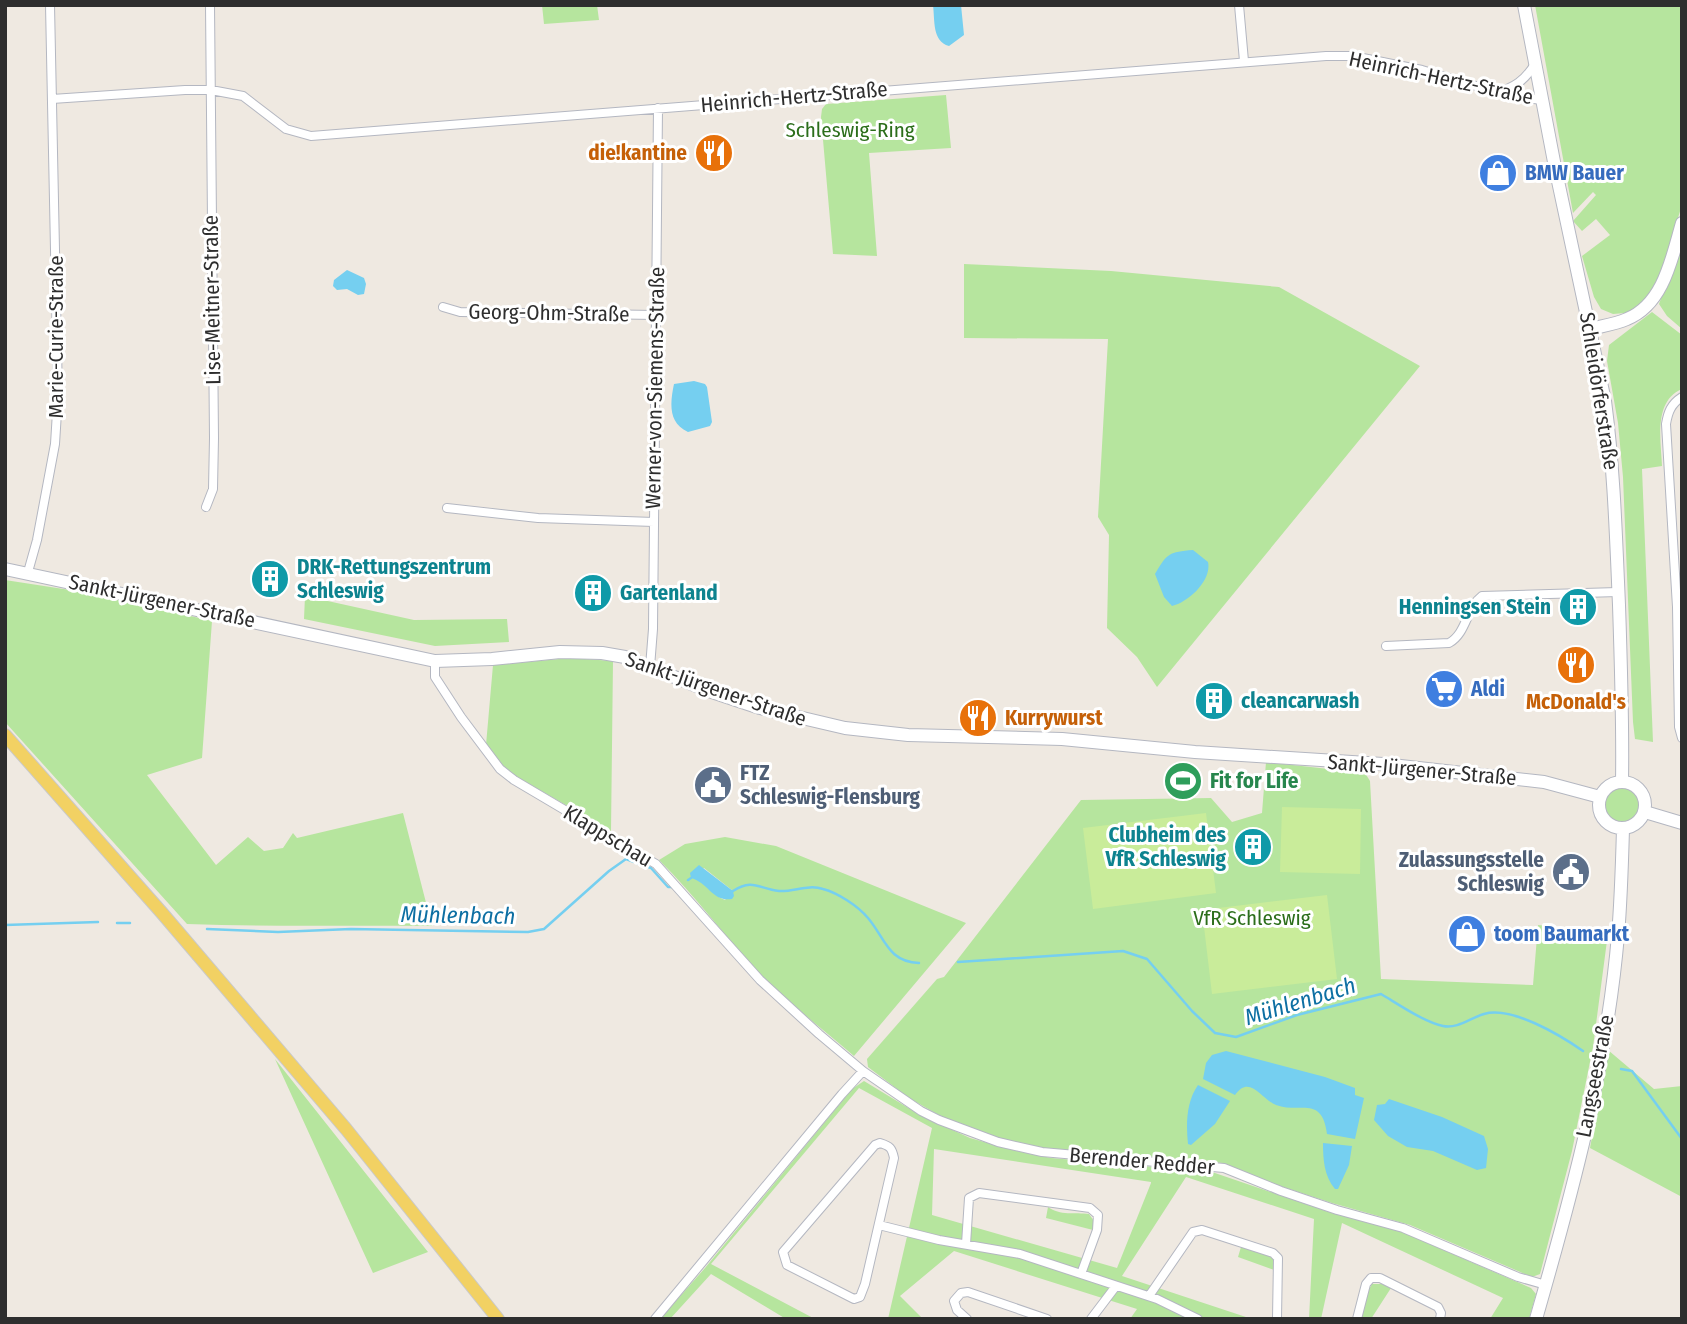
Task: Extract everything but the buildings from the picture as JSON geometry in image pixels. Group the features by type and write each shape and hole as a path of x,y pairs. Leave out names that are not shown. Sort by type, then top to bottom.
{"main road":[{"path":"5,735 153,902 346,1129 498,1319"}],"street":[{"name":"Marie-Curie-Straße","path":"28,572 37,540 55,444 58,396 50,5"},
{"name":"Lise-Meitner-Straße","path":"206,507 214,489 210,5"},
{"path":"1239,5 1244,61"},
{"name":"Schleidörferstraße","path":"1524,5 1590,329 1609,437 1618,592 1622,782"},
{"name":"Heinrich-Hertz-Straße","path":"52,99 211,90 243,96 286,129 311,136 1244,61 1353,56 1422,70 1528,100 1543,100"},
{"path":"1497,92 1510,89 1521,82 1536,63"},
{"name":"Werner-von-Siemens-Straße","path":"650,667 653,629 658,108"},
{"path":"1590,329 1628,319 1649,305 1660,290 1682,222"},
{"name":"Georg-Ohm-Straße","path":"443,307 460,312 656,315"},
{"path":"1682,397 1668,412 1666,424 1679,606 1678,727 1682,738"},
{"path":"447,508 538,518 654,522"},
{"name":"Sankt-Jürgener-Straße","path":"5,569 435,661 586,652 625,657 761,708 845,728 908,735 1051,738 1195,752 1401,766 1544,782 1600,797"},
{"path":"1386,646 1449,643 1459,638 1475,601 1482,596 1618,592"},
{"name":"Klappschau","path":"435,661 435,677 500,769 514,780 656,864 760,980 860,1068"},
{"path":"1622,782 1629,783 1640,791 1646,804 1645,812 1637,824 1623,829 1608,825 1599,813 1600,797 1608,786 1622,782"},
{"path":"1645,812 1682,823"},
{"name":"Langseestraße","path":"1536,1319 1580,1154 1602,1045 1618,935 1623,829"},
{"path":"655,1319 842,1094 860,1068"},
{"name":"Berender Redder","path":"860,1068 921,1111 954,1127 998,1142 1079,1157 1224,1168 1337,1210 1403,1228 1518,1277 1546,1284"},
{"path":"880,1143 893,1150 894,1158 879,1225 866,1283 860,1297 854,1299 787,1265 783,1258 783,1252 806,1223 875,1145 880,1143"},
{"path":"966,1244 968,1198 975,1194 1090,1208 1098,1215 1097,1230 1081,1274"},
{"path":"879,1225 939,1240 1020,1254 1149,1296 1198,1319"},
{"path":"1149,1296 1193,1232 1202,1230 1273,1252 1280,1265 1277,1319"},
{"path":"1357,1319 1366,1284 1371,1278 1380,1278 1438,1307 1440,1319"},
{"path":"1091,1319 1115,1286"},
{"path":"967,1319 957,1310 954,1301 961,1293 968,1292 1047,1319"}],"green space":[{"path":"542,5 597,5 599,20 544,24"},
{"path":"1535,5 1682,5 1682,205 1659,278 1649,297 1637,308 1625,313 1613,314 1601,309 1594,297 1582,256 1610,235 1596,219 1582,231 1573,221 1596,195 1593,192 1573,213"},
{"name":"Schleswig-Ring","path":"946,95 951,148 869,153 877,256 833,254 822,109 826,104"},
{"path":"1682,240 1682,329 1667,316 1659,304"},
{"path":"964,264 1111,271 1279,287 1420,366 1157,687 1137,657 1107,628 1109,535 1098,517 1108,339 964,338"},
{"path":"1652,312 1682,335 1682,389 1666,403 1663,412 1660,434 1662,466 1642,469 1653,742 1635,739 1623,477 1618,423 1607,361 1609,345"},
{"path":"5,580 96,594 212,621 202,758 147,775 216,865 248,837 264,851 283,848 293,833 297,838 403,813 432,926 187,924 5,722"},
{"path":"305,596 414,620 507,619 509,642 435,646 304,619"},
{"path":"570,658 613,661 611,831 517,777 501,765 486,745 493,665"},
{"name":"VfR Schleswig","path":"1266,762 1365,773 1370,781 1381,979 1533,985 1538,925 1608,933 1593,1047 1572,1151 1540,1274 1532,1277 1410,1225 1280,1186 1223,1163 1062,1151 1023,1145 979,1132 944,1118 909,1098 868,1067 867,1059 937,979 944,977 1081,800 1211,798 1232,822 1262,813"},
{"path":"1622,787 1635,793 1641,806 1635,819 1622,825 1609,819 1603,806 1609,793"},
{"path":"1282,807 1361,809 1360,874 1280,872"},
{"path":"1206,813 1216,893 1093,909 1083,828"},
{"path":"725,837 776,846 966,923 854,1056 760,974 659,860 685,844","holes":["704,868 733,891 725,900 693,878"]},
{"name":"VfR Schleswig","path":"1327,895 1337,979 1212,994 1202,910"},
{"path":"1608,1050 1654,1089 1682,1086 1682,1197 1590,1148"},
{"path":"275,1059 428,1252 373,1273"},
{"path":"864,1081 920,1115 970,1138 1013,1150 1051,1158 1212,1172 1332,1213 1402,1232 1531,1288 1536,1294 1529,1319 1490,1319 1503,1298 1342,1223 1321,1319 1309,1319 1314,1219 1186,1177 1122,1276 1252,1319 1130,1319 1137,1309 954,1251 900,1296 923,1319 888,1319 932,1128 859,1088 711,1264 815,1319 786,1319 711,1274 670,1319 660,1319 852,1089","holes":["934,1149 1151,1182 1117,1268 932,1215"]},
{"path":"1048,1207 1063,1213 1089,1214 1094,1221 1093,1230 1046,1218"},
{"path":"1241,1247 1271,1256 1276,1261 1277,1271 1238,1257"},
{"path":"1372,1284 1391,1288 1371,1319 1361,1319 1369,1289"}],"water":[{"path":"933,5 961,5 964,35 949,46 937,35"},
{"path":"347,270 364,278 364,294 358,295 347,289 337,290 333,286 334,280"},
{"path":"694,381 707,387 712,422 710,426 688,432 681,428 674,418 672,398 674,384"},
{"path":"1193,550 1208,562 1206,576 1192,595 1172,606 1164,597 1155,574 1170,555"},
{"path":"699,865 733,891 732,899 720,898 691,878 690,873"},
{"path":"1226,1051 1325,1077 1355,1088 1355,1095 1364,1098 1355,1139 1327,1134 1320,1114 1315,1110 1276,1105 1251,1087 1240,1089 1235,1095 1203,1079 1206,1063 1212,1055"},
{"path":"1198,1085 1230,1101 1215,1124 1191,1145 1188,1144 1188,1114"},
{"path":"1389,1099 1442,1117 1484,1136 1488,1149 1486,1168 1477,1170 1433,1151 1407,1147 1388,1136 1374,1120 1377,1105 1385,1104"},
{"path":"1323,1143 1352,1146 1349,1165 1338,1189 1331,1184 1326,1173"}],"waterway":[{"name":"Mühlenbach","path":"207,929 278,932 351,929 528,932 544,929 626,859 651,868 668,887 674,887"},
{"name":"Mühlenbach","path":"733,891 746,885 779,891 812,887 829,891 864,913 894,954 909,962 919,963"},
{"name":"Mühlenbach","path":"5,925 98,922"},
{"name":"Mühlenbach","path":"117,923 130,923"},
{"name":"Mühlenbach","path":"958,962 1123,951 1147,959 1215,1033 1236,1037 1297,1015 1381,994 1420,1017 1448,1027 1484,1014 1508,1014 1549,1030 1583,1051"},
{"name":"Mühlenbach","path":"1621,1069 1632,1071 1682,1139"}],"place":[{"name":"die!kantine","path":"714,153"},
{"name":"BMW Bauer","path":"1498,173"},
{"name":"DRK-Rettungszentrum Schleswig","path":"270,579"},
{"name":"Gartenland","path":"593,593"},
{"name":"Henningsen Stein","path":"1578,607"},
{"name":"McDonald's","path":"1576,665"},
{"name":"Aldi","path":"1444,689"},
{"name":"cleancarwash","path":"1214,701"},
{"name":"Kurrywurst","path":"978,718"},
{"name":"Fit for Life","path":"1183,781"},
{"name":"FTZ Schleswig-Flensburg","path":"713,785"},
{"name":"Clubheim des VfR Schleswig","path":"1253,847"},
{"name":"Zulassungsstelle Schleswig","path":"1571,872"},
{"name":"toom Baumarkt","path":"1467,934"}]}
